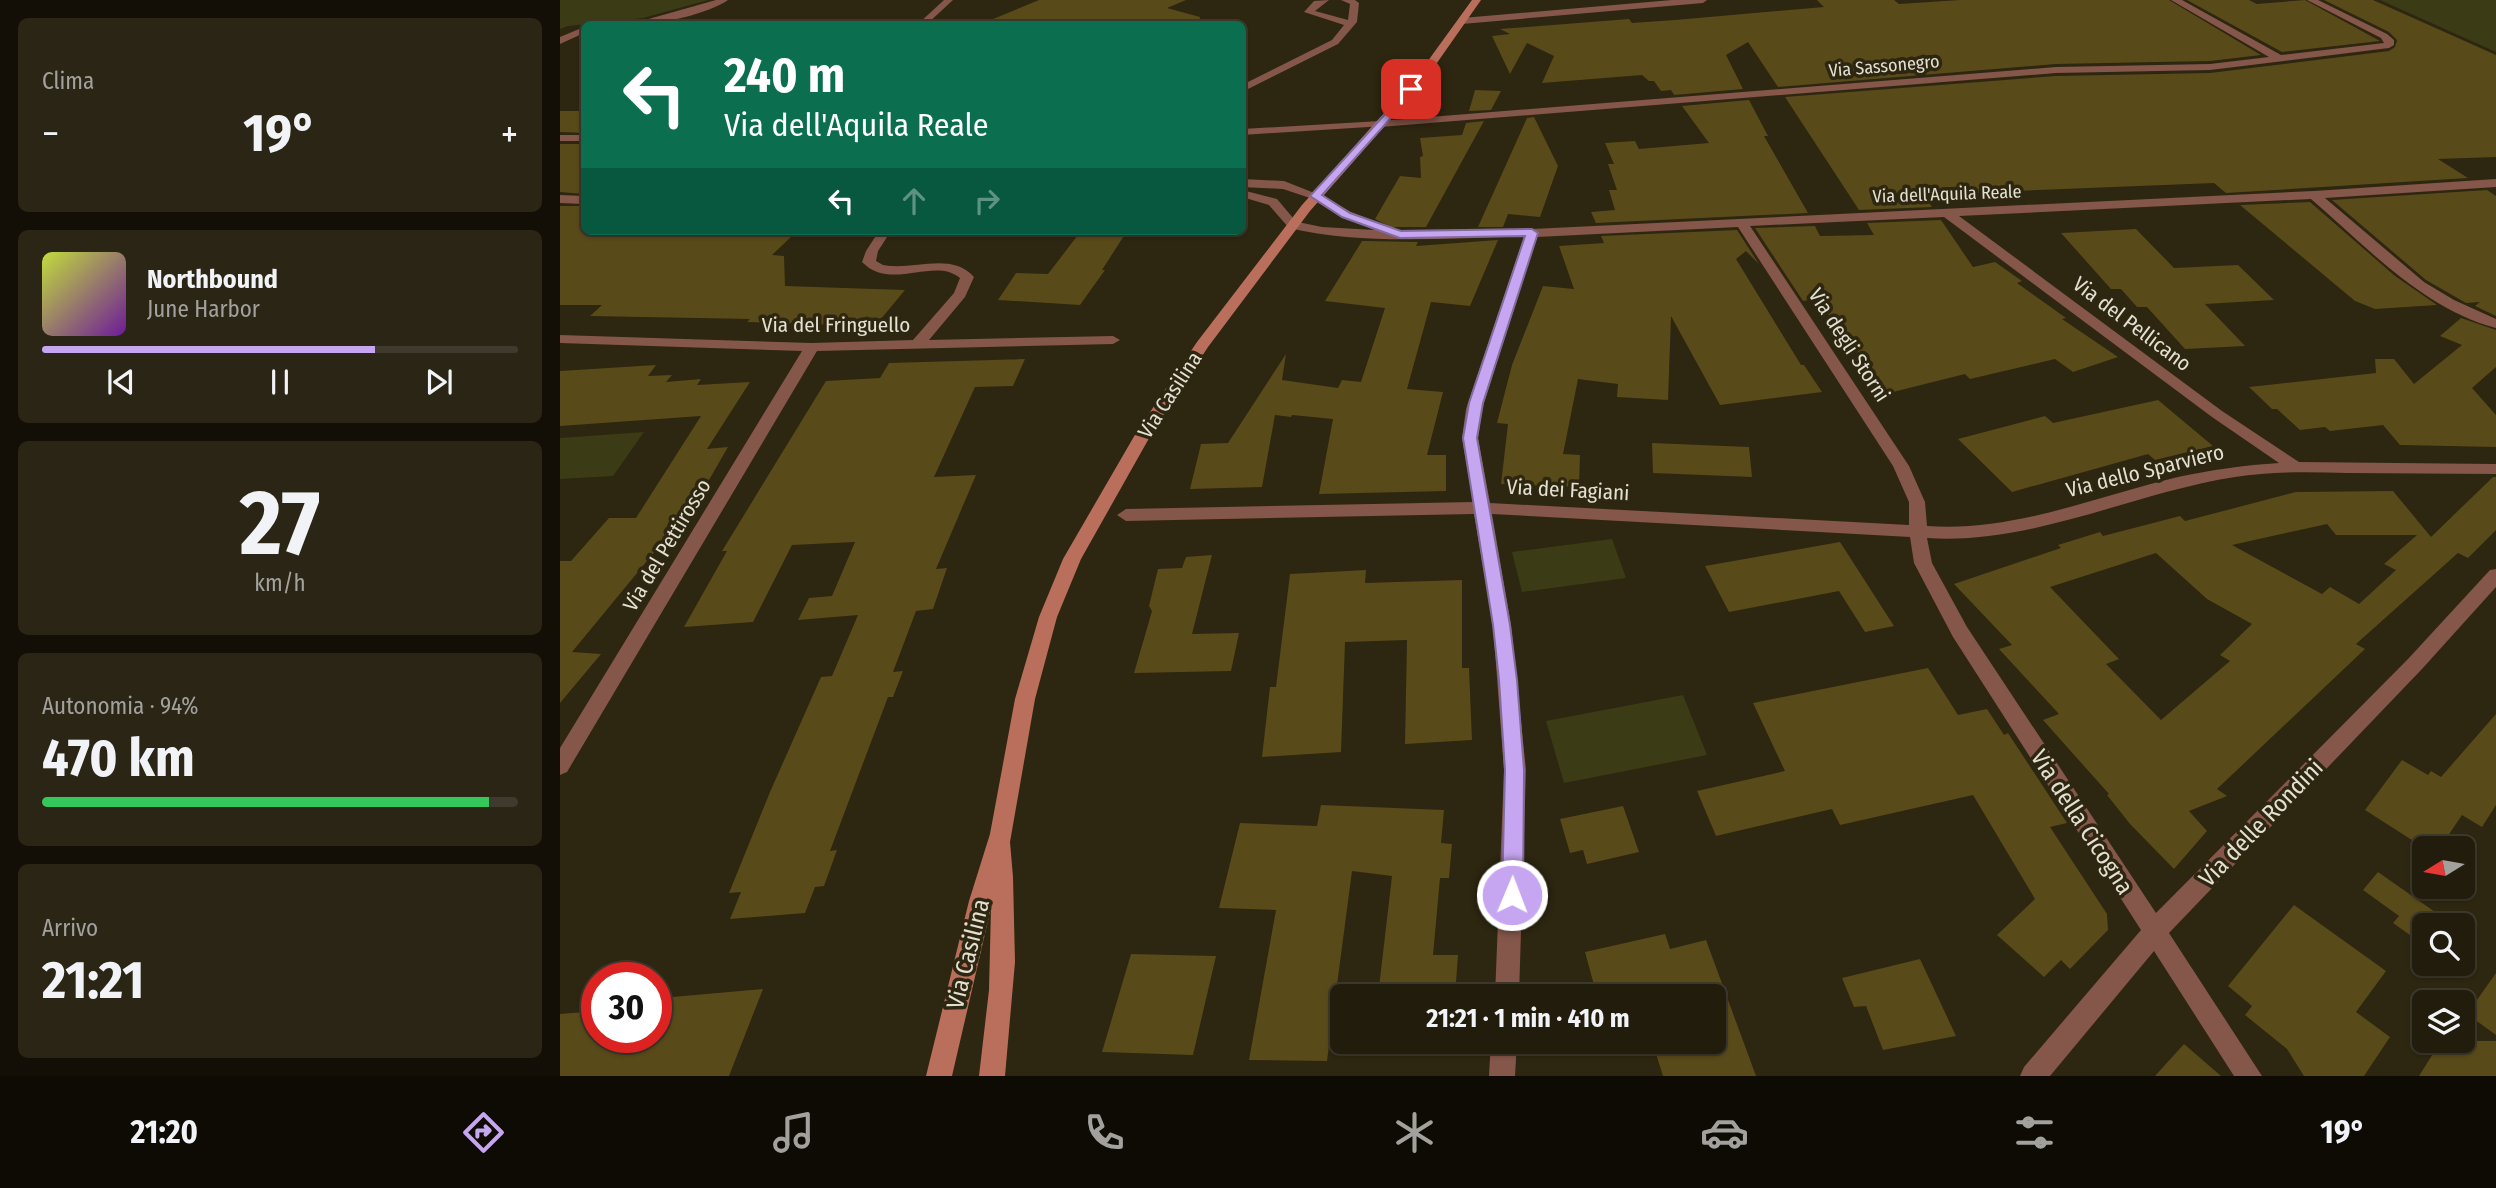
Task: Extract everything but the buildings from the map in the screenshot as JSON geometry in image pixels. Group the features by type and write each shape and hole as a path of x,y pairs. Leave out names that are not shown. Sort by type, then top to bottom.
{"main road":[{"path":"1462,0 1462,21"},
{"name":"Via Casilina","path":"939,1076 981,901 1001,834 1018,724 1039,643 1061,583 1109,493 1165,400 1316,196 1421,78 1462,21 1482,4"},
{"name":"Via Casilina","path":"992,1076 1005,953 1001,834"}],"street":[{"path":"649,21 694,11 724,0"},
{"path":"925,21 948,0"},
{"path":"1325,0 1317,3 1309,12 1350,24"},
{"path":"1246,87 1332,44 1350,24 1355,3 1345,0"},
{"path":"1462,21 1703,0"},
{"path":"2175,0 2279,58"},
{"name":"Via Sassonegro","path":"1246,132 1380,124 2056,70 2190,68 2377,49 2390,44 2384,36 2311,0"},
{"path":"1482,4 1507,12 1542,14"},
{"path":"560,41 581,31"},
{"path":"560,138 581,138"},
{"name":"Via dell'Aquila Reale","path":"1246,183 1284,185 1316,196 1346,215 1400,234"},
{"name":"Via dell'Aquila Reale","path":"1293,225 1340,233 1532,233 2314,195 2496,183"},
{"path":"1246,194 1273,202 1293,225"},
{"path":"2314,195 2419,285 2449,303 2496,324"},
{"path":"560,199 581,200"},
{"name":"Via del Pellicano","path":"1946,212 2217,414 2296,467"},
{"name":"Via degli Storni","path":"1741,222 1902,466 1914,495 1923,564"},
{"path":"1507,984 1514,770 1505,651 1471,454 1473,418 1532,233"},
{"path":"882,235 869,256 869,262 875,267 887,271 952,268 965,272 967,277 960,293 916,346"},
{"name":"Via del Fringuello","path":"560,339 812,347 1113,340"},
{"name":"Via del Pettirosso","path":"560,766 812,347"},
{"name":"Via dello Sparviero","path":"1919,532 1982,532 2020,526 2208,476 2296,467 2492,469"},
{"name":"Via dei Fagiani","path":"1126,515 1482,508 1919,532"},
{"name":"Via della Cicogna","path":"1923,564 1989,681 2249,1076"},
{"name":"Via delle Rondini","path":"2033,1076 2155,931 2415,664 2496,575"},
{"path":"1502,1076 1503,1054"}],"shaded area":[{"path":"560,0 708,0 643,18 581,21 581,25 560,29"},
{"path":"2380,0 2496,0 2496,52"},
{"path":"644,432 613,476 560,479 560,438"},
{"path":"1612,539 1626,578 1522,592 1512,552"},
{"path":"1683,695 1707,755 1564,783 1546,721"}],"route":[{"path":"1411,89 1316,196 1361,222 1400,234 1532,233 1476,403 1470,438 1502,625 1508,680 1514,770 1512,895"}]}
